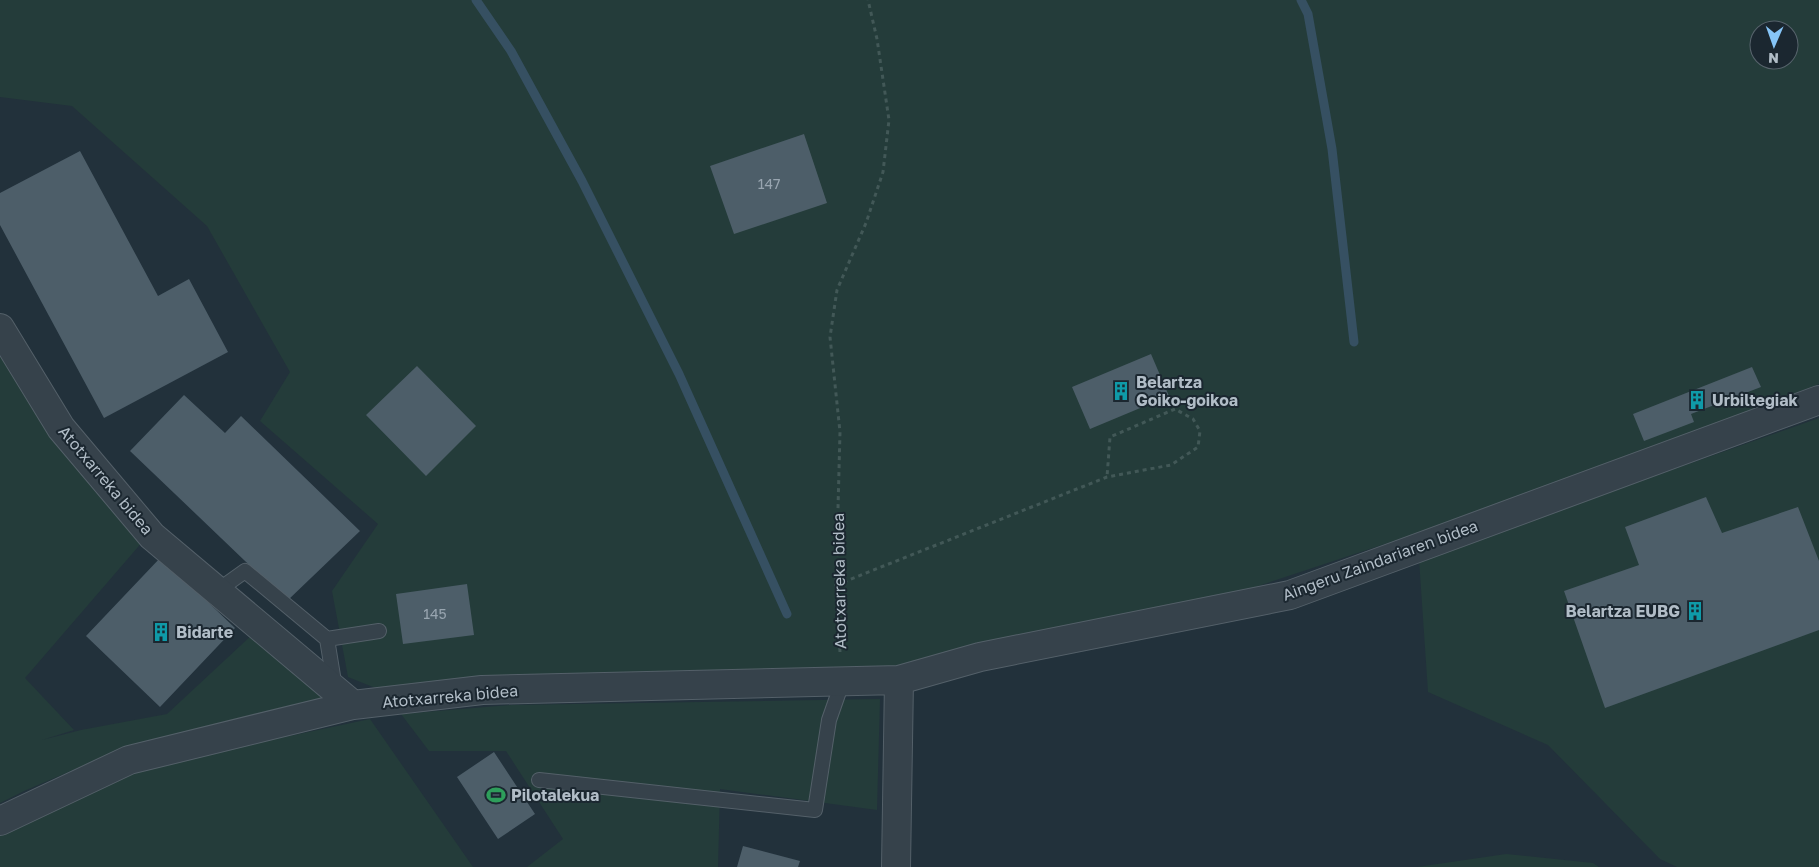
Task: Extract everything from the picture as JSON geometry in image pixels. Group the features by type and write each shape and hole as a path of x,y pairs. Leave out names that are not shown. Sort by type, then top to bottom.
{"street":[{"name":"Atotxarreka bidea","path":"0,328 61,428 152,536 344,698"},
{"name":"Aingeru Zaindariaren bidea","path":"842,683 899,680 980,657 1290,595 1819,400"},
{"path":"896,867 899,680"},
{"name":"Atotxarreka bidea","path":"0,821 129,760 344,698 482,690 842,683"}],"lane":[{"path":"217,591 244,571 328,639 344,698"},
{"path":"328,639 379,631"},
{"path":"539,780 815,810 829,720 842,683"}],"path":[{"name":"Atotxarreka bidea","path":"842,683 836,585 840,432 830,337 837,290 866,223 883,172 888,120 877,39 868,0"},
{"path":"836,585 1107,477 1171,465 1198,447 1200,431 1193,418 1175,409 1110,437 1107,477"}],"green space":[{"path":"0,0 1819,0 1819,384 1548,490 1213,601 893,669 388,693 348,677 332,591 378,524 260,421 290,372 207,226 72,106 0,97"},
{"path":"0,349 144,540 25,678 74,730 42,740 81,730 167,714 254,633 331,701 120,750 0,803"},
{"path":"1819,418 1819,867 1677,867 1660,859 1548,745 1428,692 1419,559"},
{"path":"880,699 877,810 720,789 718,867 527,867 563,839 506,751 429,751 401,714 511,705"},
{"path":"370,719 473,867 0,867 0,831 126,774 218,751"},
{"path":"1506,854 1593,863 1599,867 1417,867"}],"building":[{"path":"804,134 827,203 734,234 710,166"},
{"path":"80,151 158,296 189,279 228,352 104,418 0,225 0,193"},
{"name":"Belartza Goiko-goikoa","path":"1151,354 1169,396 1090,429 1072,387"},
{"path":"417,366 476,426 426,476 366,415"},
{"name":"Urbiltegiak","path":"1752,367 1761,387 1691,414 1694,422 1644,441 1633,414"},
{"path":"184,395 225,433 241,416 360,531 287,601 130,451"},
{"name":"Belartza EUBG","path":"1706,497 1722,533 1798,507 1819,561 1819,630 1605,708 1564,591 1639,565 1625,527"},
{"name":"Bidarte","path":"161,557 235,628 160,707 86,636"},
{"path":"467,584 474,635 403,644 396,594"},
{"name":"Pilotalekua","path":"494,752 535,814 498,839 457,777"},
{"path":"743,846 800,861 798,867 737,867"}],"waterway":[{"path":"476,0 511,51 582,181 679,374 787,614"},
{"path":"1301,0 1308,14 1332,149 1354,342"}],"place":[{"name":"Belartza Goiko-goikoa","path":"1121,391"},
{"name":"Urbiltegiak","path":"1697,400"},
{"name":"Belartza EUBG","path":"1695,611"},
{"name":"Bidarte","path":"161,632"},
{"name":"Pilotalekua","path":"496,795"}]}
